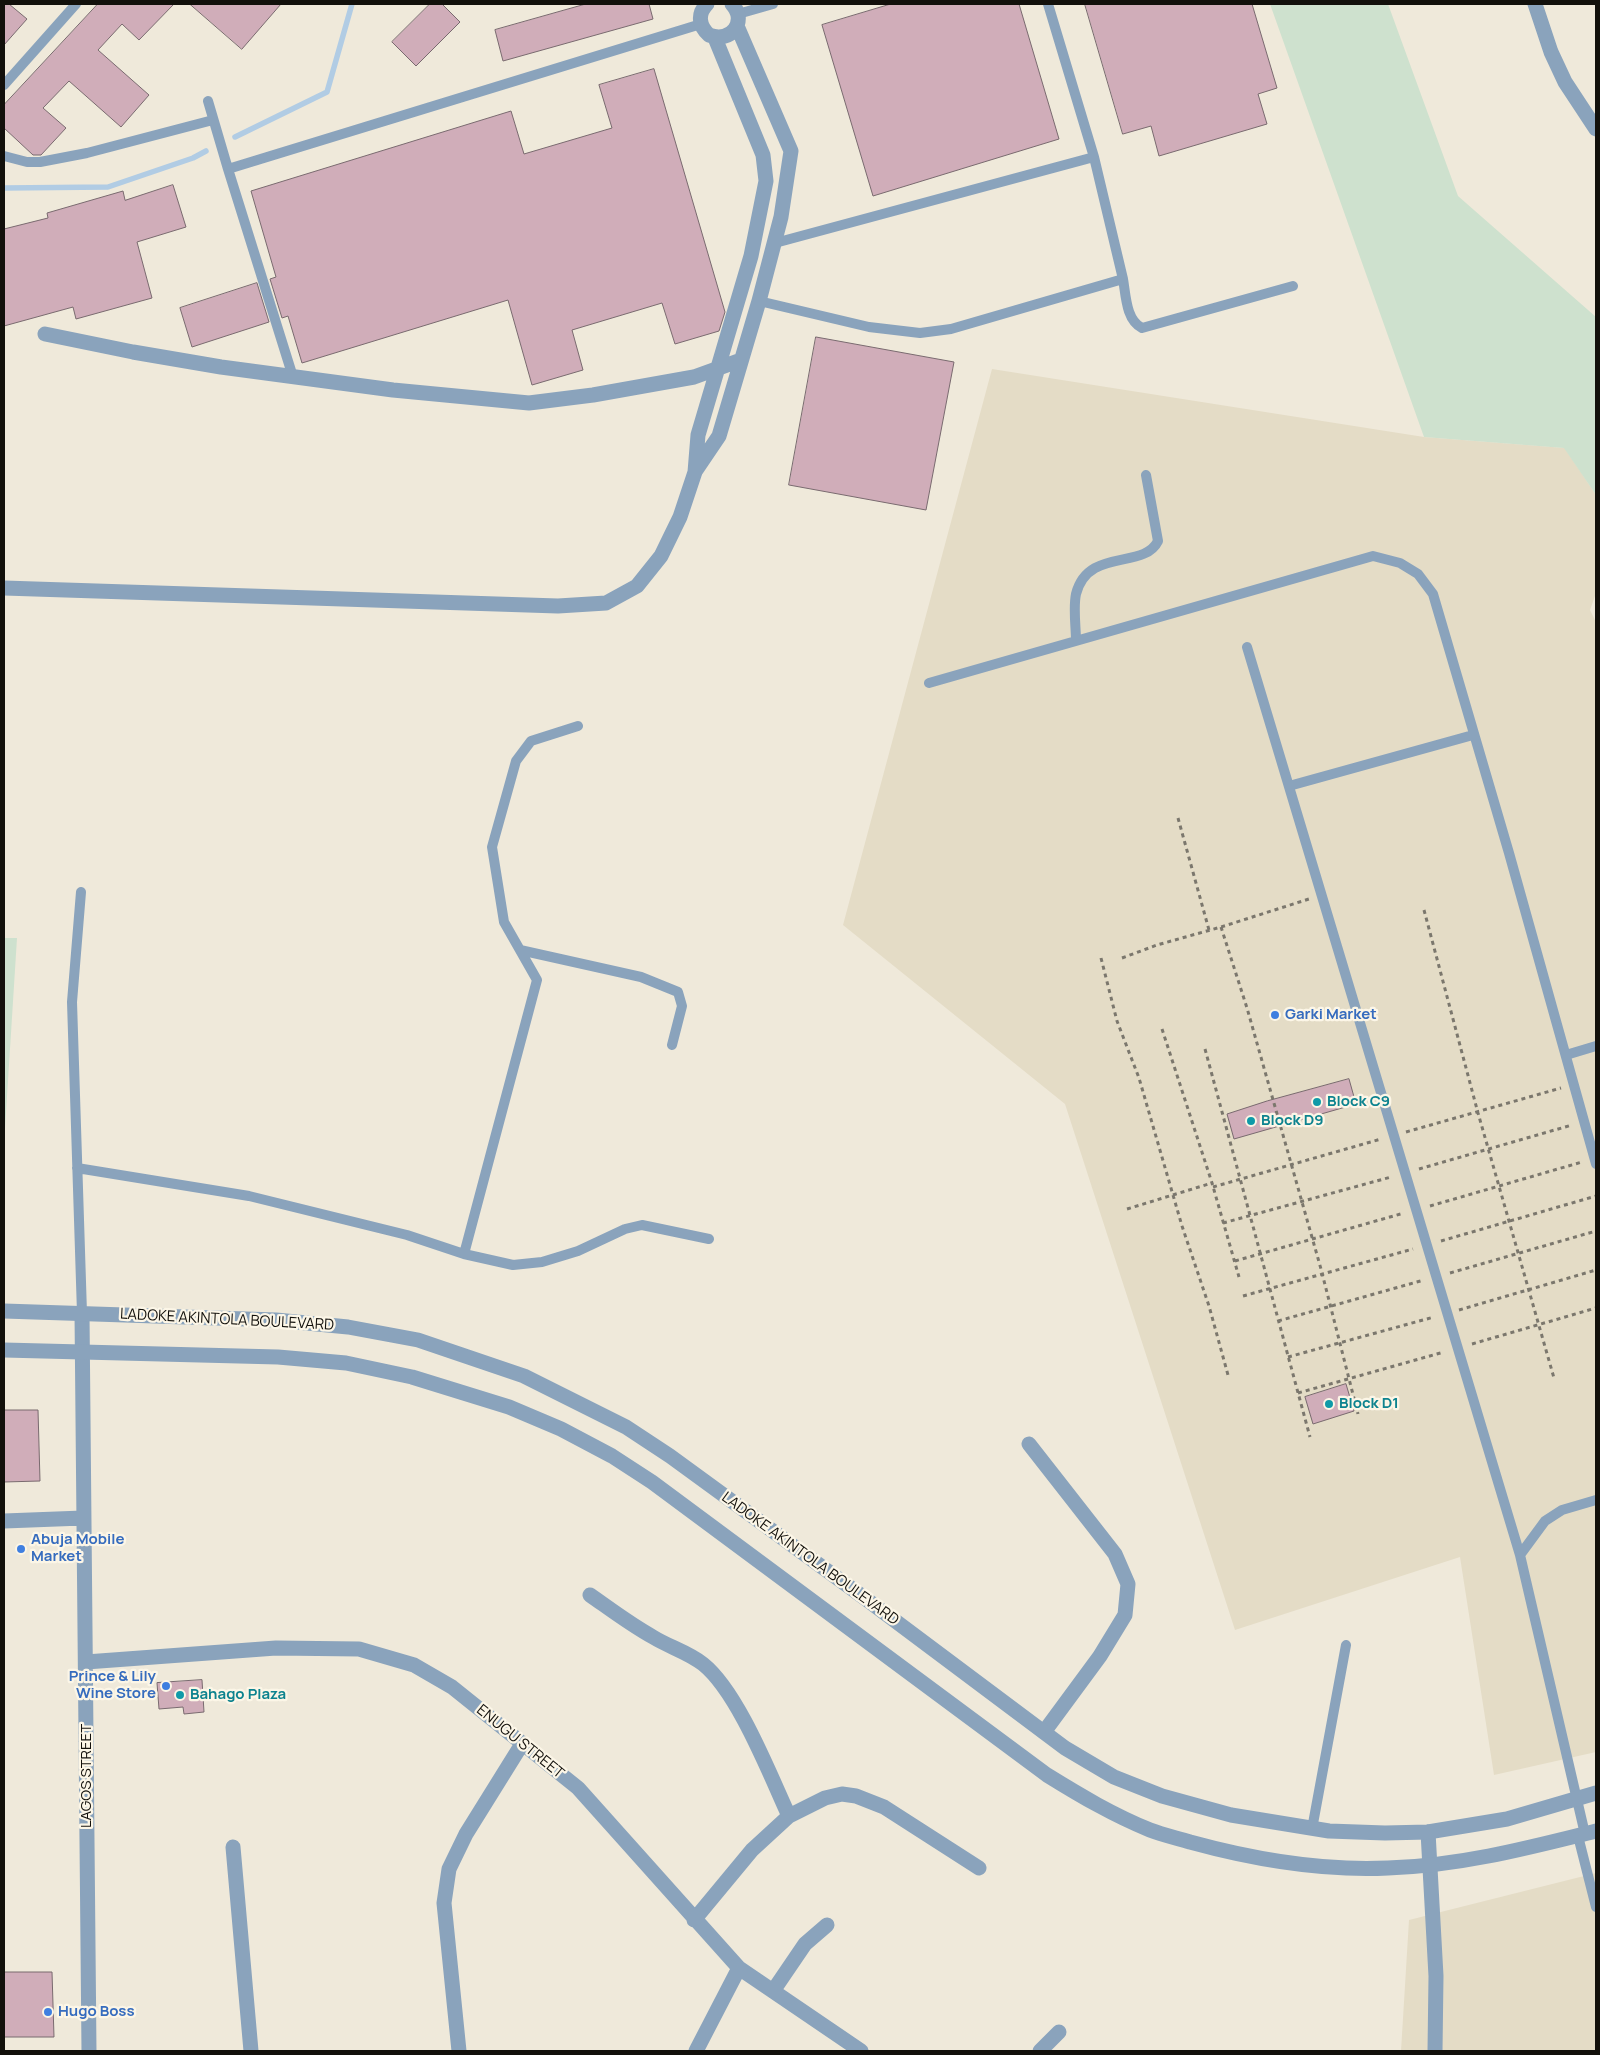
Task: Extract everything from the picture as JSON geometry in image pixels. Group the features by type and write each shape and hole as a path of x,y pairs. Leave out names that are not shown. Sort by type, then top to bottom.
{"street":[{"path":"1535,4 1551,52 1565,82 1596,129"},
{"path":"4,588 548,605 606,603 637,586 661,556 680,518 695,472 698,435 751,256 766,181 763,155 715,38 704,30 701,24 700,16 704,5"},
{"path":"715,38 728,36 736,15"},
{"path":"695,472 719,436 775,243 791,151 736,15"},
{"path":"45,334 132,352 293,377 393,390 529,403 593,395 694,377 741,360"},
{"name":"LADOKE AKINTOLA BOULEVARD","path":"4,1311 276,1320 348,1327 418,1340 524,1376 626,1427 670,1456 866,1599 1065,1748 1114,1777 1162,1796 1231,1815 1338,1832 1428,1832 1507,1819 1596,1793"},
{"name":"LAGOS STREET","path":"82,1314 84,1351 83,1518 89,2051"},
{"path":"4,1350 278,1357 346,1363 412,1377 510,1407 561,1429 612,1456 644,1477 1047,1775 1101,1808 1152,1831 1222,1850 1324,1867 1387,1868 1430,1865 1515,1851 1586,1834"},
{"path":"1029,1444 1116,1554 1128,1584 1125,1615 1100,1656 1044,1732"},
{"path":"4,1521 83,1518"},
{"path":"590,1595 653,1638 682,1651 704,1664 721,1683 742,1717 789,1816"},
{"name":"ENUGU STREET","path":"86,1662 276,1648 358,1649 414,1666 452,1687 578,1788 638,1854 694,1920 739,1968 861,2051"},
{"path":"458,2051 444,1903 449,1869 466,1834 522,1744"},
{"path":"694,1920 752,1850 789,1816 825,1798 842,1794 856,1796 884,1807 980,1868"},
{"path":"1428,1832 1436,1976 1435,2051"},
{"path":"233,1847 251,2051"},
{"path":"773,1991 806,1944 827,1925"},
{"path":"696,2051 739,1968"},
{"path":"1040,2051 1059,2032"}],"lane":[{"path":"4,85 76,4"},
{"path":"736,15 773,4"},
{"path":"1048,4 1094,157 1131,318 1135,324 1142,328 1293,286"},
{"path":"228,169 701,24"},
{"path":"208,101 293,377"},
{"path":"4,156 27,162 40,162 88,153 213,120"},
{"path":"775,243 1094,157"},
{"path":"759,301 870,327 920,332 951,329 1123,279"},
{"path":"1076,641 1076,596 1080,583 1091,570 1110,561 1143,555 1153,549 1158,541 1146,475"},
{"path":"929,683 1373,556 1400,563 1418,574 1433,594 1509,853 1596,1164"},
{"path":"1247,647 1520,1555 1586,1834 1596,1907"},
{"path":"464,1254 537,980 504,922 492,847 516,761 531,741 578,726"},
{"path":"1289,786 1474,735"},
{"path":"81,892 72,1002 82,1314"},
{"path":"520,950 641,977 678,992 682,1006 672,1045"},
{"path":"1566,1055 1596,1046"},
{"path":"77,1168 248,1196 406,1235 464,1254 512,1266 542,1262 578,1251 625,1229 642,1225 708,1239"},
{"path":"1520,1555 1545,1521 1562,1510 1596,1500"},
{"path":"1312,1828 1346,1645"}],"path":[{"path":"1178,818 1209,930"},
{"path":"1122,958 1157,944 1221,927 1322,895"},
{"path":"1424,910 1478,1113 1554,1378"},
{"path":"1221,927 1321,1268 1358,1414"},
{"path":"1101,958 1117,1021 1139,1078 1173,1194 1209,1306 1228,1375"},
{"path":"1162,1029 1212,1183 1239,1277"},
{"path":"1205,1049 1310,1437"},
{"path":"1213,1188 1240,1180"},
{"path":"1127,1209 1212,1183"},
{"path":"1223,1223 1250,1216"},
{"path":"1235,1261 1260,1253"},
{"path":"1243,1296 1270,1289"}],"shaded area":[{"name":"Garki Market","path":"992,369 1424,437 1565,448 1596,495 1596,593 1590,610 1596,622 1596,1752 1494,1775 1460,1557 1235,1630 1065,1104 843,925"},
{"path":"1596,1873 1596,2051 1401,2051 1409,1920"}],"green space":[{"path":"1270,4 1388,4 1458,196 1596,317 1596,495 1564,448 1424,437"},
{"path":"4,938 17,938 4,1144"}],"building":[{"path":"4,4 9,4 27,19 4,45"},
{"path":"98,4 174,4 139,40 122,24 98,50 149,95 121,127 69,81 43,108 66,128 41,155 33,155 4,128 4,105"},
{"path":"190,4 281,4 242,49"},
{"path":"430,4 442,4 460,22 416,66 392,42"},
{"path":"586,4 649,4 653,19 503,61 495,30"},
{"path":"891,4 1019,4 1059,139 873,196 822,25"},
{"path":"1085,4 1252,4 1277,88 1258,94 1267,124 1159,156 1151,126 1123,134"},
{"path":"654,69 725,312 719,331 675,344 662,303 572,330 583,370 532,385 508,300 302,363 288,316 282,318 270,279 276,277 251,191 511,111 524,154 612,128 599,85"},
{"path":"173,185 186,227 137,242 152,298 76,319 73,307 4,326 4,229 48,218 47,213 123,191 125,200"},
{"path":"257,283 269,322 192,347 180,308"},
{"path":"816,337 954,362 926,510 789,485"},
{"path":"1349,1079 1356,1104 1234,1139 1227,1114"},
{"name":"Block D1","path":"1346,1384 1354,1411 1313,1424 1305,1397"},
{"path":"4,1410 38,1410 40,1481 4,1482"},
{"name":"Bahago Plaza","path":"202,1680 204,1712 184,1714 183,1707 159,1709 157,1683"},
{"path":"4,1972 52,1972 54,2037 4,2037"}],"waterway":[{"path":"235,137 327,92 352,4"},
{"path":"4,188 108,187 193,158 206,151"}],"place":[{"name":"Garki Market","path":"1275,1015"},
{"name":"Block C9","path":"1317,1102"},
{"name":"Block D9","path":"1251,1121"},
{"name":"Block D1","path":"1329,1404"},
{"name":"Abuja Mobile Market","path":"21,1549"},
{"name":"Prince & Lily Wine Store","path":"166,1686"},
{"name":"Bahago Plaza","path":"180,1695"},
{"name":"Hugo Boss","path":"48,2012"}]}
